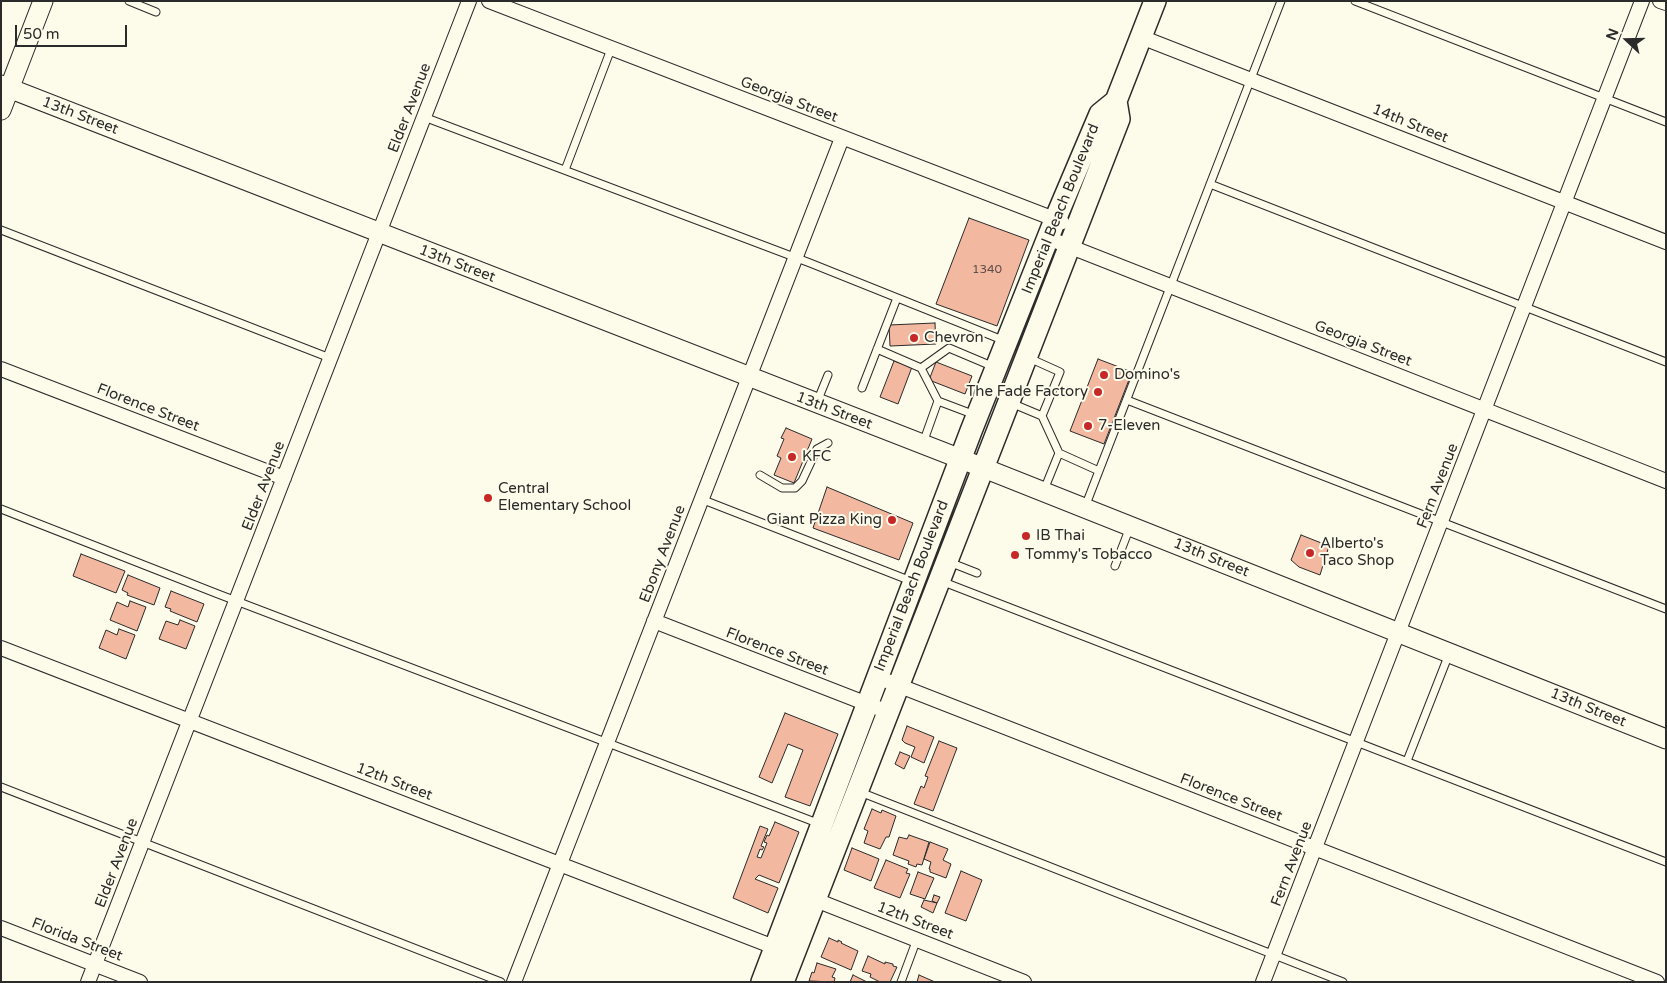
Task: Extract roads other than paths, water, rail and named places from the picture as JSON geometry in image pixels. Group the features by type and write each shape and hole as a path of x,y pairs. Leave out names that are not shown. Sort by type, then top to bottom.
{"main road":[{"path":"1,110 5,86 43,1"},
{"path":"1116,101 1155,1"},
{"name":"13th Street","path":"5,86 748,378 1085,508 1666,739"},
{"name":"Imperial Beach Boulevard","path":"762,982 794,892 960,459 1052,229 1100,114 1116,101 1119,119 783,982"}],"street":[{"name":"Elder Avenue","path":"88,982 469,1"},
{"name":"Georgia Street","path":"489,1 842,138 1073,237 1171,286 1666,480"},
{"name":"Fern Avenue","path":"1263,982 1642,1"},
{"path":"1660,1 1666,3"},
{"name":"14th Street","path":"1141,37 1251,78 1666,242"},
{"name":"Ebony Avenue","path":"514,982 842,138"},
{"name":"Georgia Street","path":"1052,229 1073,237"},
{"name":"Florence Street","path":"1,369 284,478"},
{"name":"Florence Street","path":"654,622 888,712"},
{"name":"12th Street","path":"1,648 774,947"},
{"name":"Florence Street","path":"877,677 1657,982"},
{"name":"12th Street","path":"794,892 1024,982"},
{"name":"Florida Street","path":"1,928 140,982"}],"lane":[{"path":"129,1 156,12"},
{"path":"1085,508 1281,1"},
{"path":"1355,1 1666,122"},
{"path":"565,170 612,48"},
{"path":"424,117 795,257 1007,342"},
{"path":"1210,184 1666,362"},
{"path":"1,230 330,358"},
{"path":"862,388 897,298"},
{"path":"921,368 948,348 997,368"},
{"path":"877,349 921,368 938,401 977,416"},
{"path":"1026,357 1060,372 1042,416"},
{"path":"816,404 828,375"},
{"path":"1127,400 1666,609"},
{"path":"922,444 938,401"},
{"path":"1008,402 1042,416 1059,453 1099,471"},
{"path":"760,475 782,488 795,488 802,481 817,449 828,443"},
{"path":"1044,492 1059,453"},
{"path":"701,499 914,582"},
{"path":"1,509 236,601 820,824"},
{"path":"1115,566 1130,526"},
{"path":"942,570 977,573"},
{"path":"942,570 1356,742 1666,862"},
{"path":"1406,761 1450,653"},
{"path":"1,787 501,982"},
{"path":"857,791 1342,982"},
{"path":"901,982 917,940"}],"place":[{"name":"Chevron","path":"914,338"},
{"name":"Domino's","path":"1104,375"},
{"name":"The Fade Factory","path":"1098,392"},
{"name":"7-Eleven","path":"1088,426"},
{"name":"KFC","path":"792,457"},
{"name":"Central Elementary School","path":"488,498"},
{"name":"Giant Pizza King","path":"892,520"},
{"name":"IB Thai","path":"1026,536"},
{"name":"Alberto's Taco Shop","path":"1310,553"},
{"name":"Tommy's Tobacco","path":"1015,555"}]}
